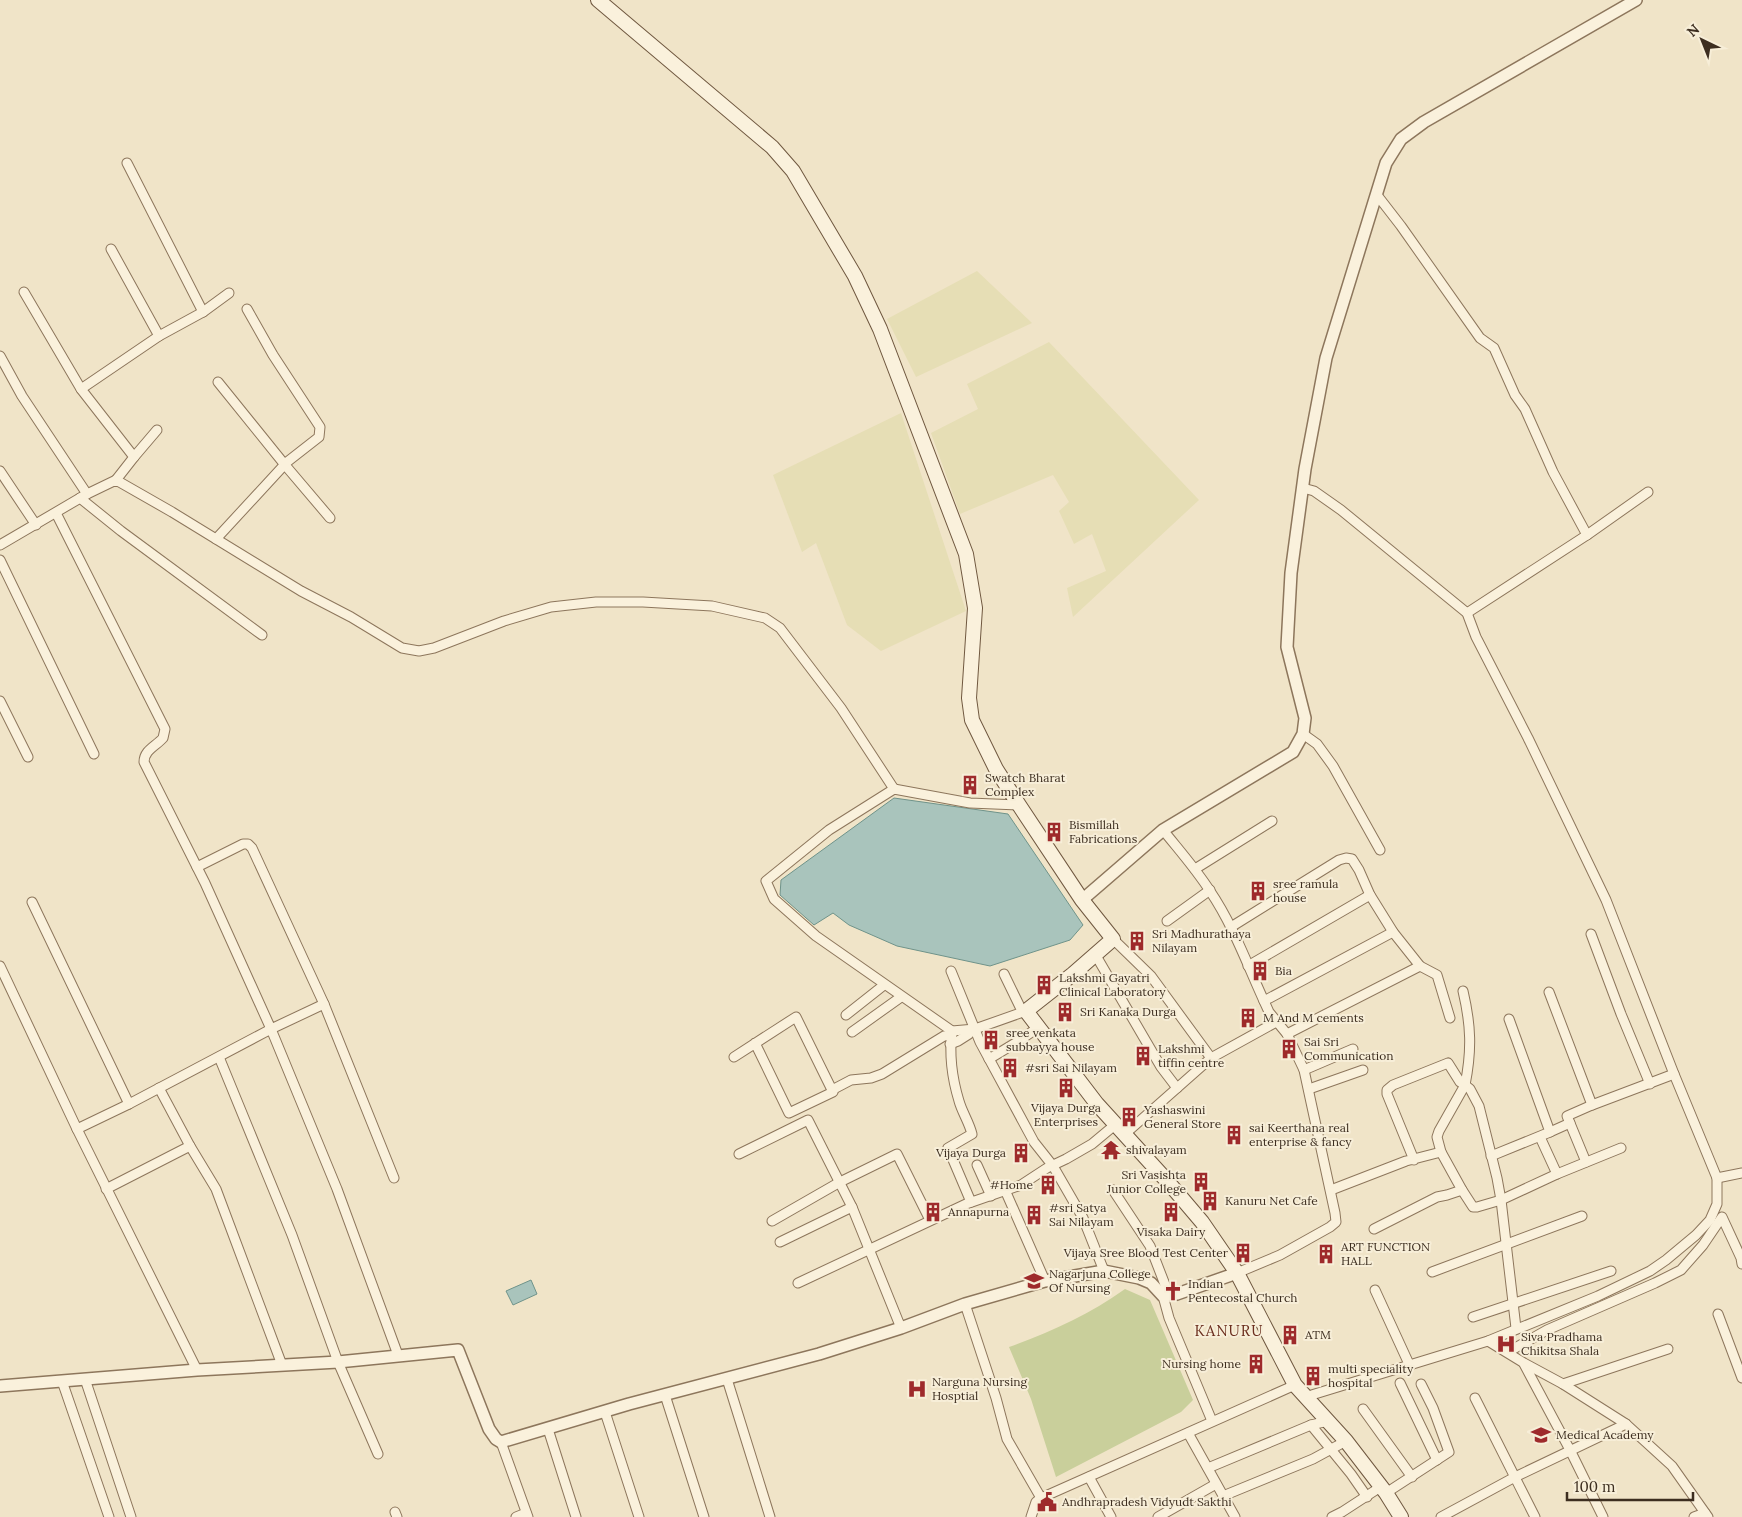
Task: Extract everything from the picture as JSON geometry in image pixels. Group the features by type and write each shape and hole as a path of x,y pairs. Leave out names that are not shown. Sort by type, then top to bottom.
{"main road":[{"path":"598,0 772,147 793,171 855,276 880,328 966,554 975,608 969,698 972,720 996,769 1019,805 1082,900 1112,939 1073,974 1024,1011 1097,1104 1202,1222 1237,1273 1295,1385 1346,1441 1377,1492 1397,1516"}],"street":[{"path":"1082,900 1163,830 1293,752 1303,734 1305,718 1287,647 1291,573 1305,469 1326,358 1386,163 1401,139 1424,122 1636,0"},
{"path":"127,163 204,312"},
{"path":"1377,195 1480,338 1494,348 1515,395 1525,409 1549,463 1587,535"},
{"path":"111,249 159,336"},
{"path":"24,292 81,388 134,457"},
{"path":"81,388 159,336 204,312 229,293"},
{"path":"216,540 284,465 320,436 320,427 246,309"},
{"path":"0,356 22,396 84,496 121,532 262,635"},
{"path":"218,382 284,465 330,518"},
{"path":"0,545 84,496 116,480 157,430"},
{"path":"0,471 36,525"},
{"path":"116,480 302,591 351,617 402,648 419,651 434,648 504,621 551,607 596,602 643,602 712,606 765,618 780,628 841,708 894,788"},
{"path":"1303,488 1314,491 1341,510 1467,613 1476,637 1528,738 1606,900 1671,1076 1717,1178 1720,1210 1742,1260"},
{"path":"1467,613 1587,535 1648,492"},
{"path":"56,513 165,729 163,738 146,752 144,762 198,866 271,1029 338,1189 398,1355"},
{"path":"0,560 94,754"},
{"path":"0,701 28,757"},
{"path":"1303,734 1317,744 1333,766 1380,850"},
{"path":"951,1037 901,997 816,936 774,899 766,881 829,830 894,788 970,803 1019,805"},
{"path":"1194,870 1272,821"},
{"path":"501,1442 665,1395 819,1354 901,1328 965,1304 1045,1281 1104,1271 1139,1278 1151,1283 1166,1295 1177,1294 1237,1273 1280,1254 1336,1222 1331,1190 1304,1070 1287,1034 1269,1012 1231,927 1210,890 1163,830"},
{"path":"198,866 243,844 250,846 324,1004 394,1178"},
{"path":"1231,927 1339,860 1352,859 1370,895 1393,932 1420,966 1437,975 1450,1018"},
{"path":"1167,921 1210,890"},
{"path":"1248,966 1370,895"},
{"path":"32,902 129,1104"},
{"path":"1264,1001 1393,932"},
{"path":"1591,934 1621,1014 1654,1083"},
{"path":"1112,939 1151,976 1211,1058"},
{"path":"1095,954 1161,1067 1177,1088"},
{"path":"0,966 106,1189 197,1370"},
{"path":"1287,1034 1420,966"},
{"path":"951,971 972,1030 1034,1142 1053,1166 1083,1218 1104,1271"},
{"path":"755,1043 789,1113 833,1092 832,1090 851,1080 871,1078 882,1074 944,1036 951,1037 1024,1011 1004,974"},
{"path":"846,1015 884,985"},
{"path":"1463,991 1470,1023 1465,1085 1437,1137 1441,1152 1473,1207 1477,1208 1501,1200 1557,1174 1621,1148"},
{"path":"1549,992 1592,1105"},
{"path":"852,1032 901,997"},
{"path":"77,1129 129,1104 271,1029 324,1004"},
{"path":"734,1057 796,1017 832,1090"},
{"path":"1509,1019 1550,1132"},
{"path":"798,1283 930,1220 971,1202 1021,1185 1121,1129 1177,1088 1211,1058 1278,1021"},
{"path":"989,1059 1018,1042 1038,1027"},
{"path":"951,1037 951,1064 954,1084 959,1103 972,1134 948,1148 971,1202"},
{"path":"1304,1070 1352,1049"},
{"path":"219,1057 292,1235 338,1362 378,1454"},
{"path":"1414,1160 1387,1090 1393,1085 1448,1062 1460,1082 1470,1089 1479,1106 1501,1200 1516,1328"},
{"path":"1309,1089 1363,1070"},
{"path":"1586,1162 1567,1116 1671,1076"},
{"path":"159,1088 190,1146 216,1189 282,1365"},
{"path":"802,1108 852,1207 901,1328"},
{"path":"739,1154 808,1120"},
{"path":"1491,1156 1570,1124"},
{"path":"1540,1137 1557,1174"},
{"path":"106,1189 190,1146"},
{"path":"1331,1190 1406,1161 1441,1152"},
{"path":"772,1221 840,1182 897,1154 930,1220"},
{"path":"977,1165 992,1196"},
{"path":"1717,1178 1742,1172"},
{"path":"1005,1190 1045,1281"},
{"path":"1112,1190 1150,1246 1166,1295 1169,1318 1212,1422"},
{"path":"1374,1229 1437,1196 1462,1190"},
{"path":"780,1242 852,1207"},
{"path":"1305,1397 1409,1364 1492,1343 1516,1328 1598,1296 1650,1271 1666,1260 1696,1235 1720,1210"},
{"path":"1506,1351 1547,1330 1655,1283 1680,1270 1704,1244 1720,1210"},
{"path":"1432,1272 1582,1216"},
{"path":"1474,1317 1611,1271"},
{"path":"1376,1290 1409,1364"},
{"path":"965,1304 996,1398 1007,1439 1041,1498"},
{"path":"1718,1314 1742,1378"},
{"path":"1492,1343 1563,1384 1626,1424 1672,1466 1707,1515 1694,1517"},
{"path":"1563,1384 1668,1349"},
{"path":"0,1386 197,1370 338,1362 458,1350 489,1429 496,1439 501,1442 527,1515 516,1517"},
{"path":"1524,1363 1603,1517"},
{"path":"727,1378 770,1517"},
{"path":"85,1379 131,1517"},
{"path":"62,1380 109,1517"},
{"path":"1400,1383 1437,1460"},
{"path":"1332,1517 1377,1492 1412,1477 1448,1454 1449,1449 1422,1384"},
{"path":"1031,1517 1036,1502 1041,1498 1295,1385"},
{"path":"665,1395 704,1517"},
{"path":"1475,1398 1535,1517"},
{"path":"1363,1409 1412,1477"},
{"path":"605,1412 639,1517"},
{"path":"1208,1468 1311,1425 1328,1421"},
{"path":"1441,1517 1515,1477 1626,1424"},
{"path":"1311,1425 1351,1474 1377,1492"},
{"path":"548,1429 576,1517"},
{"path":"1188,1433 1235,1517"},
{"path":"1224,1496 1313,1459 1330,1448 1346,1441"},
{"path":"1089,1477 1111,1517"},
{"path":"1158,1517 1216,1484"}],"shaded area":[{"path":"977,271 1032,323 916,377 887,319"},
{"path":"1049,342 1199,500 1073,617 1067,588 1106,571 1092,534 1074,544 1059,511 1069,502 1053,475 960,514 931,433 978,409 967,384"},
{"path":"901,413 966,611 881,651 847,625 816,543 802,552 773,475"}],"green space":[{"path":"1125,1289 1150,1300 1193,1400 1181,1412 1056,1477 1031,1399 1009,1347 1069,1322"}],"water":[{"path":"894,798 1008,814 1083,925 1070,940 990,966 897,946 849,925 833,913 814,925 780,895 781,880"},
{"path":"531,1280 537,1294 513,1305 506,1291"}],"place":[{"name":"Swatch Bharat Complex","path":"970,785"},
{"name":"Bismillah Fabrications","path":"1054,832"},
{"name":"sree ramula house","path":"1258,891"},
{"name":"Sri Madhurathaya Nilayam","path":"1137,941"},
{"name":"Bia","path":"1260,971"},
{"name":"Lakshmi Gayatri Clinical Laboratory","path":"1044,985"},
{"name":"Sri Kanaka Durga","path":"1065,1012"},
{"name":"M And M cements","path":"1248,1018"},
{"name":"sree venkata subbayya house","path":"991,1040"},
{"name":"Sai Sri Communication","path":"1289,1049"},
{"name":"Lakshmi tiffin centre","path":"1143,1056"},
{"name":"#sri Sai Nilayam","path":"1010,1068"},
{"name":"Vijaya Durga Enterprises","path":"1066,1088"},
{"name":"Yashaswini General Store","path":"1129,1117"},
{"name":"sai Keerthana real enterprise & fancy","path":"1234,1135"},
{"name":"shivalayam","path":"1111,1150"},
{"name":"Vijaya Durga","path":"1021,1153"},
{"name":"Sri Vasishta Junior College","path":"1201,1182"},
{"name":"#Home","path":"1048,1185"},
{"name":"Kanuru Net Cafe","path":"1210,1201"},
{"name":"Annapurna","path":"933,1212"},
{"name":"Visaka Dairy","path":"1171,1212"},
{"name":"#sri Satya Sai Nilayam","path":"1034,1215"},
{"name":"Vijaya Sree Blood Test Center","path":"1243,1253"},
{"name":"ART FUNCTION HALL","path":"1326,1254"},
{"name":"Nagarjuna College Of Nursing","path":"1034,1281"},
{"name":"Indian Pentecostal Church","path":"1173,1291"},
{"name":"ATM","path":"1290,1335"},
{"name":"Siva Pradhama Chikitsa Shala","path":"1506,1344"},
{"name":"Nursing home","path":"1256,1364"},
{"name":"multi speciality hospital","path":"1313,1376"},
{"name":"Narguna Nursing Hosptial","path":"917,1389"},
{"name":"Medical Academy","path":"1541,1435"},
{"name":"Andhrapradesh Vidyudt Sakthi","path":"1047,1502"}],"district":[{"name":"KANURU","path":"1229,1331"}]}
